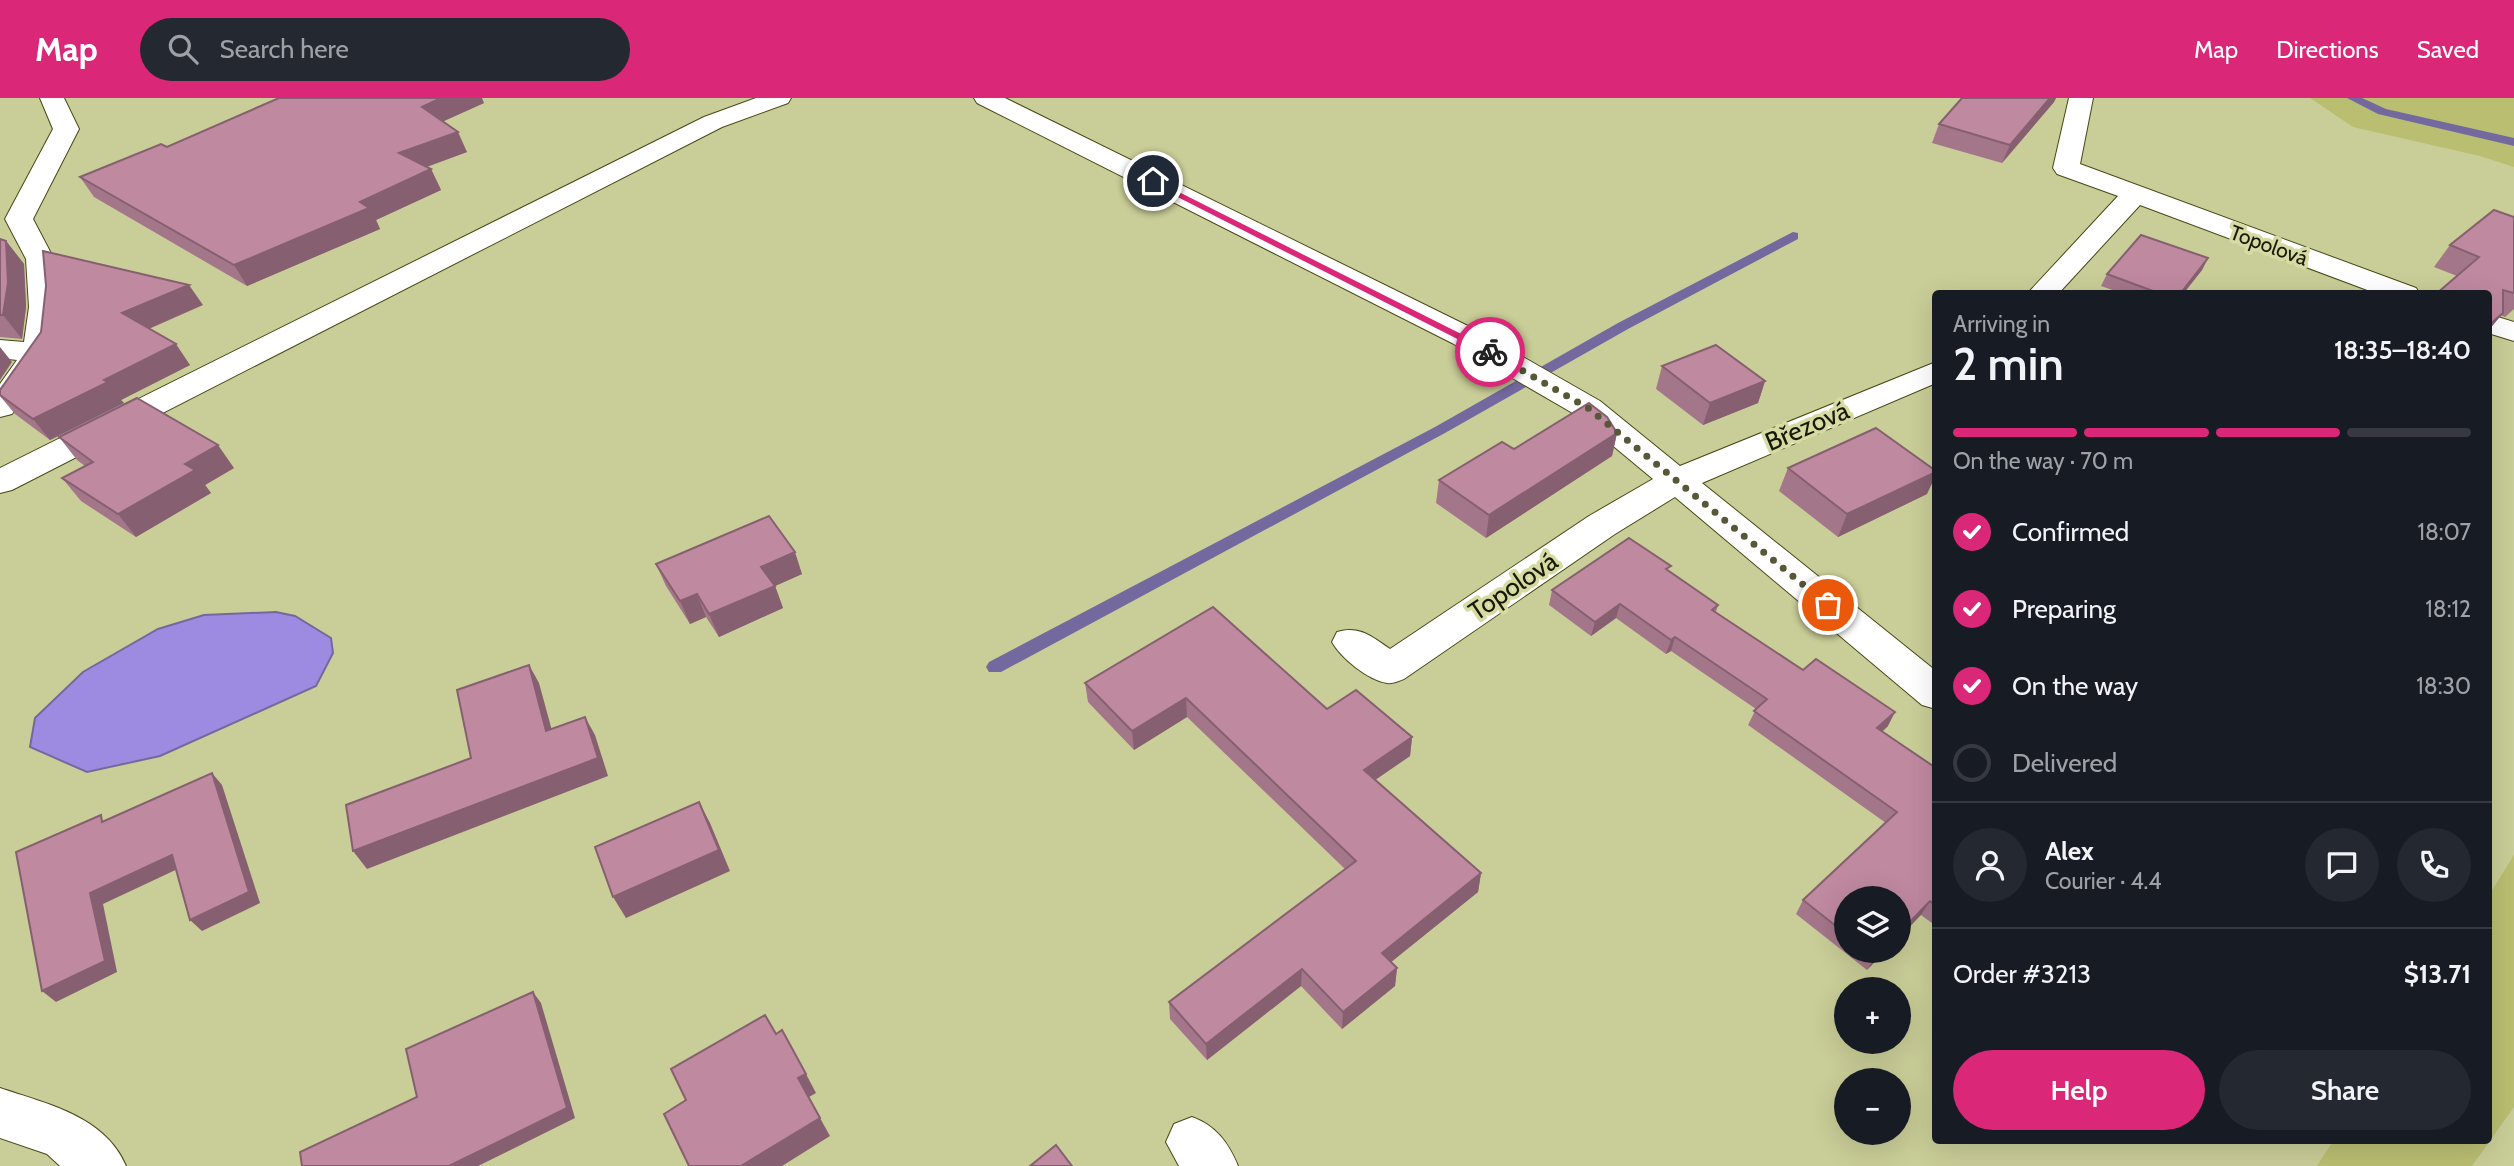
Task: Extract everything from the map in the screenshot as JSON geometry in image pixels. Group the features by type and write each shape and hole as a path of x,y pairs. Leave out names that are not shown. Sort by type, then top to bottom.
{"street":[{"path":"0,407 38,353 44,307 40,259 19,219 66,129 52,98"},
{"path":"0,482 713,122 779,98"},
{"path":"986,98 1463,336 1588,408 1932,691"},
{"name":"Topolová","path":"2081,98 2066,168 2394,290"},
{"path":"2046,290 2134,195"},
{"path":"2492,324 2514,332"},
{"path":"0,349 38,353"},
{"name":"Březová","path":"1678,480 1932,374"},
{"name":"Topolová","path":"1351,642 1390,668 1602,526 1678,480"},
{"path":"0,1113 63,1135 100,1166"}],"green space":[{"path":"2310,98 2514,98 2514,167 2480,156 2353,127"},
{"path":"2514,855 2514,1107 2492,1138 2492,890"},
{"path":"2331,1144 2488,1144 2472,1166 2317,1166"}],"shaded area":[{"path":"276,612 295,616 331,638 333,653 316,686 160,756 87,772 30,747 35,718 83,672 158,629 204,615"}],"building":[{"path":"279,98 441,98 422,107 458,132 399,153 431,169 360,202 369,208 234,265 80,177 161,144 167,147"},
{"path":"1962,98 2050,98 2010,145 1939,124"},
{"path":"2494,210 2514,217 2514,293 2503,290 2503,313 2492,323 2492,290 2441,290 2479,257 2450,245"},
{"path":"2141,235 2208,258 2183,290 2150,290 2107,274"},
{"path":"0,239 6,241 8,283 3,315 0,315"},
{"path":"43,251 189,285 122,313 176,344 33,419 0,395 0,390 41,332 46,286"},
{"path":"1716,345 1765,381 1710,403 1662,366"},
{"path":"137,398 218,445 185,464 195,470 118,514 62,478 93,462 59,437"},
{"path":"1589,403 1607,417 1617,433 1489,515 1439,480 1502,442 1514,449"},
{"path":"1876,428 1932,468 1932,474 1847,514 1788,468"},
{"path":"769,516 795,552 761,567 775,586 709,614 697,594 680,601 656,564"},
{"path":"1629,538 1671,566 1666,569 1718,605 1712,610 1803,670 1816,659 1895,712 1877,728 1932,765 1932,903 1930,901 1911,921 1911,886 1834,886 1834,925 1803,900 1897,812 1754,711 1767,699 1675,637 1671,640 1620,604 1595,622 1552,590"},
{"path":"1213,607 1327,709 1356,690 1412,737 1364,770 1481,873 1382,953 1397,968 1343,1012 1302,969 1206,1044 1169,1002 1356,861 1186,698 1132,731 1085,683"},
{"path":"529,665 546,731 585,717 598,758 353,851 346,805 471,758 457,690"},
{"path":"212,773 249,892 190,920 172,855 90,893 105,961 42,991 16,852 101,815 102,822"},
{"path":"699,802 719,850 613,897 595,847"},
{"path":"533,992 567,1108 449,1166 302,1166 300,1152 417,1097 406,1049"},
{"path":"765,1015 776,1034 782,1030 806,1074 798,1078 820,1118 741,1166 689,1166 664,1114 686,1100 671,1069"},
{"path":"1056,1145 1072,1166 1030,1166"}],"waterway":[{"path":"2353,98 2382,112 2514,142"},
{"path":"995,667 1440,430 1623,326 1793,236"}],"way so far":[{"path":"1490,352 1588,408 1828,605"}],"route":[{"path":"1153,181 1490,352"}]}
